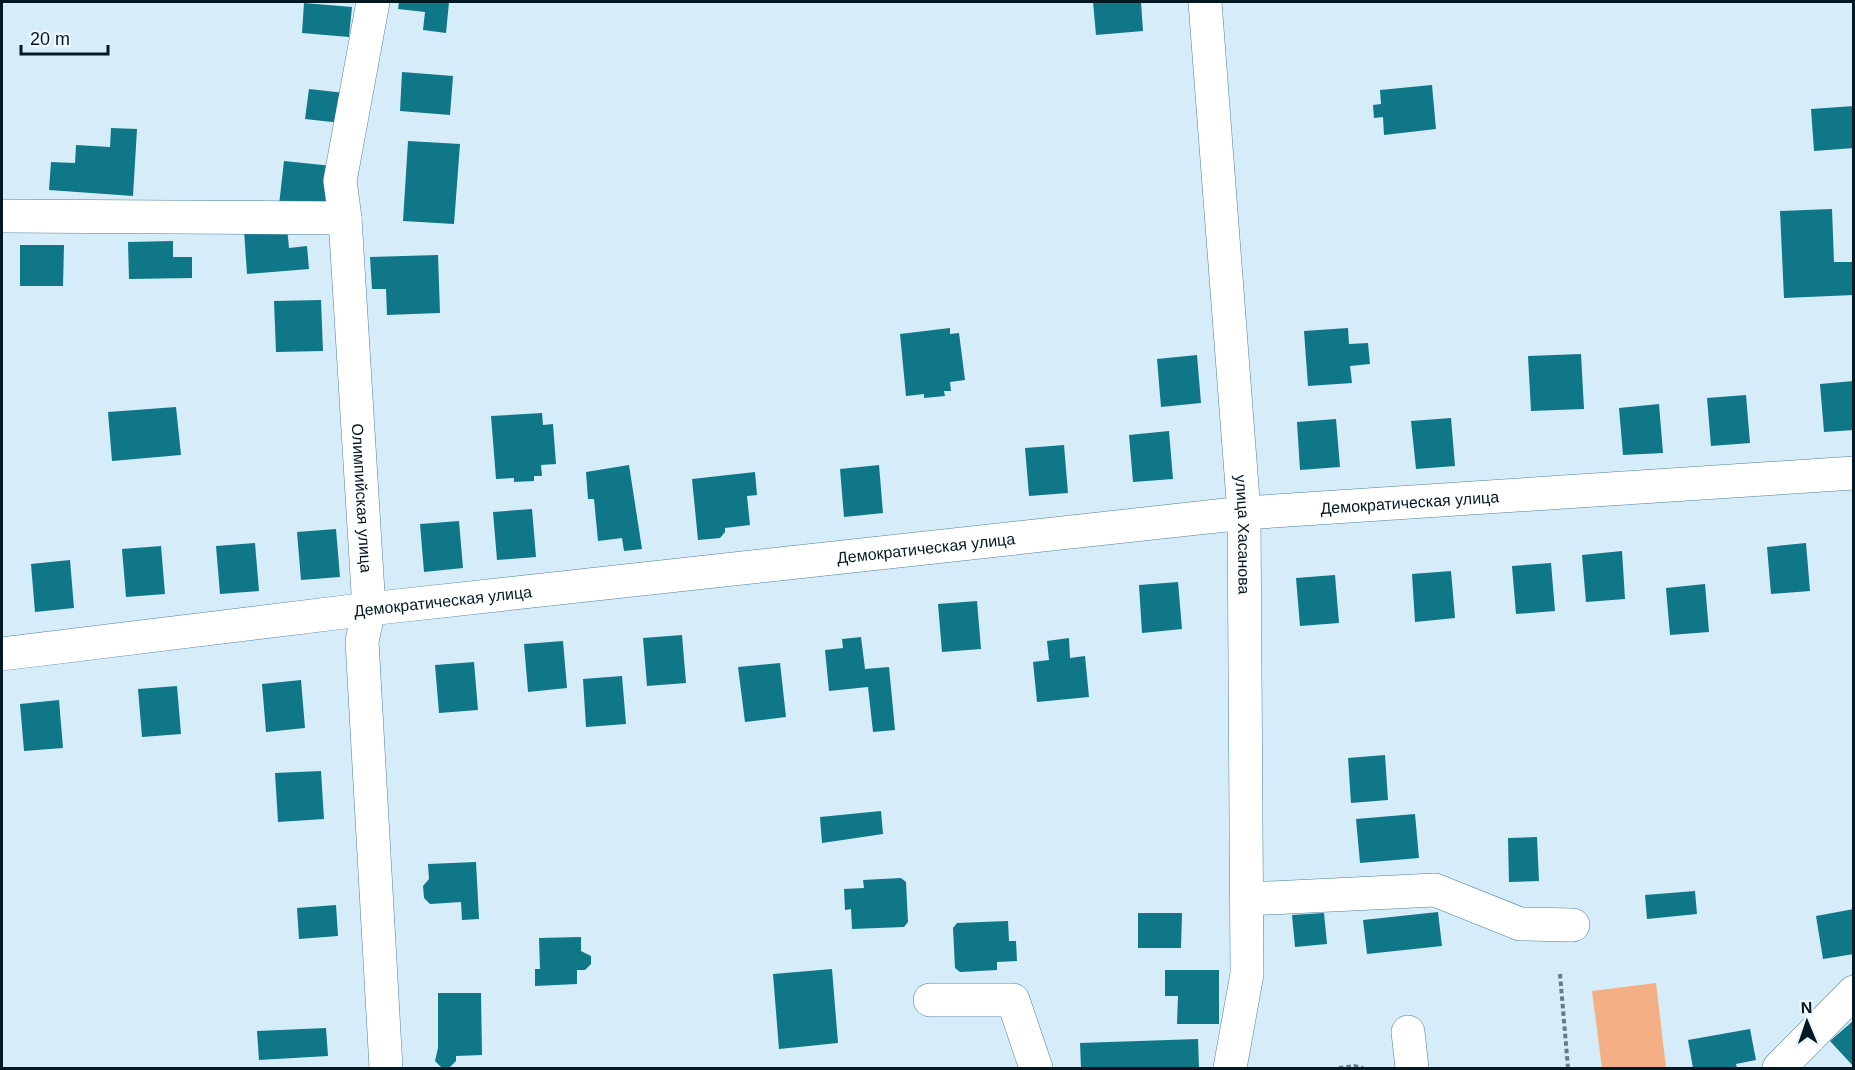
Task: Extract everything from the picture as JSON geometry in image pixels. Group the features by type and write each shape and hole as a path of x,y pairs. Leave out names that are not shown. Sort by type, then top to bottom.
{"street":[{"name":"Олимпийская улица","path":"373,2 340,181 345,218 369,609 362,641 386,1068"},
{"name":"улица Хасанова","path":"1205,2 1244,513 1247,974 1230,1068"},
{"path":"2,216 345,218"},
{"name":"Демократическая улица","path":"2,654 369,609 1244,513 1854,473"},
{"path":"1247,899 1435,890 1520,924 1573,925"},
{"path":"1779,1068 1854,992"},
{"path":"930,1000 1013,1000 1036,1068"},
{"path":"1408,1032 1412,1068"}],"path":[{"path":"1560,974 1568,1068"},
{"path":"1339,1068 1354,1066 1364,1068"}],"shaded area":[{"path":"1656,983 1666,1068 1602,1068 1592,991"}],"building":[{"path":"399,2 449,2 446,33 423,30 425,12 398,9"},
{"path":"1093,2 1141,2 1143,31 1096,35"},
{"path":"304,3 352,7 349,37 302,33"},
{"path":"402,72 453,76 450,115 400,111"},
{"path":"1432,85 1436,129 1384,135 1383,117 1374,118 1373,105 1381,104 1380,90"},
{"path":"309,89 345,93 341,123 305,119"},
{"path":"1854,106 1854,148 1814,151 1811,109"},
{"path":"111,128 137,129 133,196 49,190 51,162 75,163 76,145 110,147"},
{"path":"408,141 460,144 454,224 403,221"},
{"path":"284,161 332,166 327,210 279,205"},
{"path":"1832,209 1834,262 1854,262 1854,295 1784,298 1780,211"},
{"path":"287,227 289,248 307,246 309,269 247,274 244,230"},
{"path":"173,241 173,257 192,257 192,278 129,279 128,242"},
{"path":"20,245 64,245 63,286 20,286"},
{"path":"438,255 440,313 387,315 386,289 372,289 370,257"},
{"path":"321,300 323,351 276,352 274,301"},
{"path":"950,328 950,334 959,333 965,380 950,382 951,391 944,391 945,396 924,398 924,394 906,396 900,334"},
{"path":"1348,328 1349,344 1368,343 1370,364 1350,366 1352,383 1308,386 1304,331"},
{"path":"1581,354 1584,409 1531,411 1528,356"},
{"path":"1197,355 1201,403 1161,407 1157,359"},
{"path":"1854,381 1854,430 1824,432 1820,384"},
{"path":"1746,395 1750,443 1711,446 1707,398"},
{"path":"1659,404 1663,453 1623,455 1619,408"},
{"path":"176,407 181,455 112,461 108,412"},
{"path":"542,413 543,425 553,424 556,464 541,465 542,476 534,476 534,481 514,482 514,478 496,479 491,416"},
{"path":"1451,418 1455,466 1416,469 1411,421"},
{"path":"1336,419 1340,467 1300,470 1297,422"},
{"path":"1169,431 1173,479 1133,482 1129,435"},
{"path":"1064,445 1068,493 1029,496 1025,448"},
{"path":"629,465 642,549 624,551 622,538 598,541 594,499 588,499 586,472"},
{"path":"879,465 883,513 844,517 840,469"},
{"path":"755,472 757,495 747,496 750,525 725,528 720,538 698,540 692,479"},
{"path":"532,509 536,557 497,560 493,512"},
{"path":"459,521 463,568 424,572 420,524"},
{"path":"336,529 340,577 301,580 297,532"},
{"path":"255,543 259,591 220,594 216,546"},
{"path":"1806,543 1810,591 1771,594 1767,547"},
{"path":"161,546 165,594 126,597 122,549"},
{"path":"1622,551 1625,599 1586,602 1582,555"},
{"path":"70,560 74,608 35,612 31,564"},
{"path":"1551,563 1555,611 1516,614 1512,566"},
{"path":"1451,571 1455,618 1415,622 1412,574"},
{"path":"1335,575 1339,623 1300,626 1296,578"},
{"path":"1178,582 1182,629 1142,633 1139,585"},
{"path":"1705,584 1709,632 1670,635 1666,588"},
{"path":"977,601 981,649 942,652 938,604"},
{"path":"682,635 686,683 647,686 643,638"},
{"path":"861,637 865,669 889,667 895,730 873,732 868,687 829,691 825,650 843,648 842,639"},
{"path":"1069,638 1070,658 1085,656 1089,697 1037,702 1033,662 1049,660 1047,641"},
{"path":"563,641 567,688 528,692 524,644"},
{"path":"474,662 478,710 439,713 435,665"},
{"path":"780,663 786,717 745,722 738,667"},
{"path":"622,676 626,724 586,727 583,679"},
{"path":"301,680 305,728 266,732 262,684"},
{"path":"177,686 181,734 142,737 138,689"},
{"path":"59,700 63,748 24,751 20,704"},
{"path":"1385,755 1388,800 1351,803 1348,758"},
{"path":"321,771 324,819 278,822 275,773"},
{"path":"881,811 883,834 822,843 820,817"},
{"path":"1415,814 1419,858 1360,863 1356,819"},
{"path":"1537,837 1539,881 1509,882 1508,838"},
{"path":"476,862 479,919 462,920 461,902 430,904 424,898 423,886 429,879 428,864"},
{"path":"901,878 906,882 908,922 904,927 852,929 851,909 845,910 844,889 864,888 863,880"},
{"path":"1695,891 1697,914 1647,919 1645,895"},
{"path":"336,905 338,936 299,939 297,908"},
{"path":"1854,909 1854,954 1823,959 1816,916"},
{"path":"1438,912 1442,946 1367,954 1363,920"},
{"path":"1138,913 1182,913 1181,948 1138,948"},
{"path":"1324,913 1327,944 1295,947 1292,915"},
{"path":"1008,921 1009,941 1016,941 1017,961 997,962 997,970 960,972 955,968 953,928 957,923"},
{"path":"581,937 581,951 591,956 591,964 585,970 577,970 577,984 535,986 535,969 540,969 539,938"},
{"path":"832,969 838,1043 779,1049 773,974"},
{"path":"1165,970 1219,970 1219,1024 1177,1024 1178,996 1165,996"},
{"path":"438,993 481,993 482,1055 456,1056 456,1061 450,1067 441,1067 435,1061 438,1048"},
{"path":"1854,1020 1854,1067 1830,1041"},
{"path":"326,1028 328,1056 259,1060 257,1031"},
{"path":"1750,1029 1756,1060 1736,1064 1737,1068 1693,1068 1688,1040"},
{"path":"1198,1039 1199,1068 1081,1068 1080,1043"}]}
